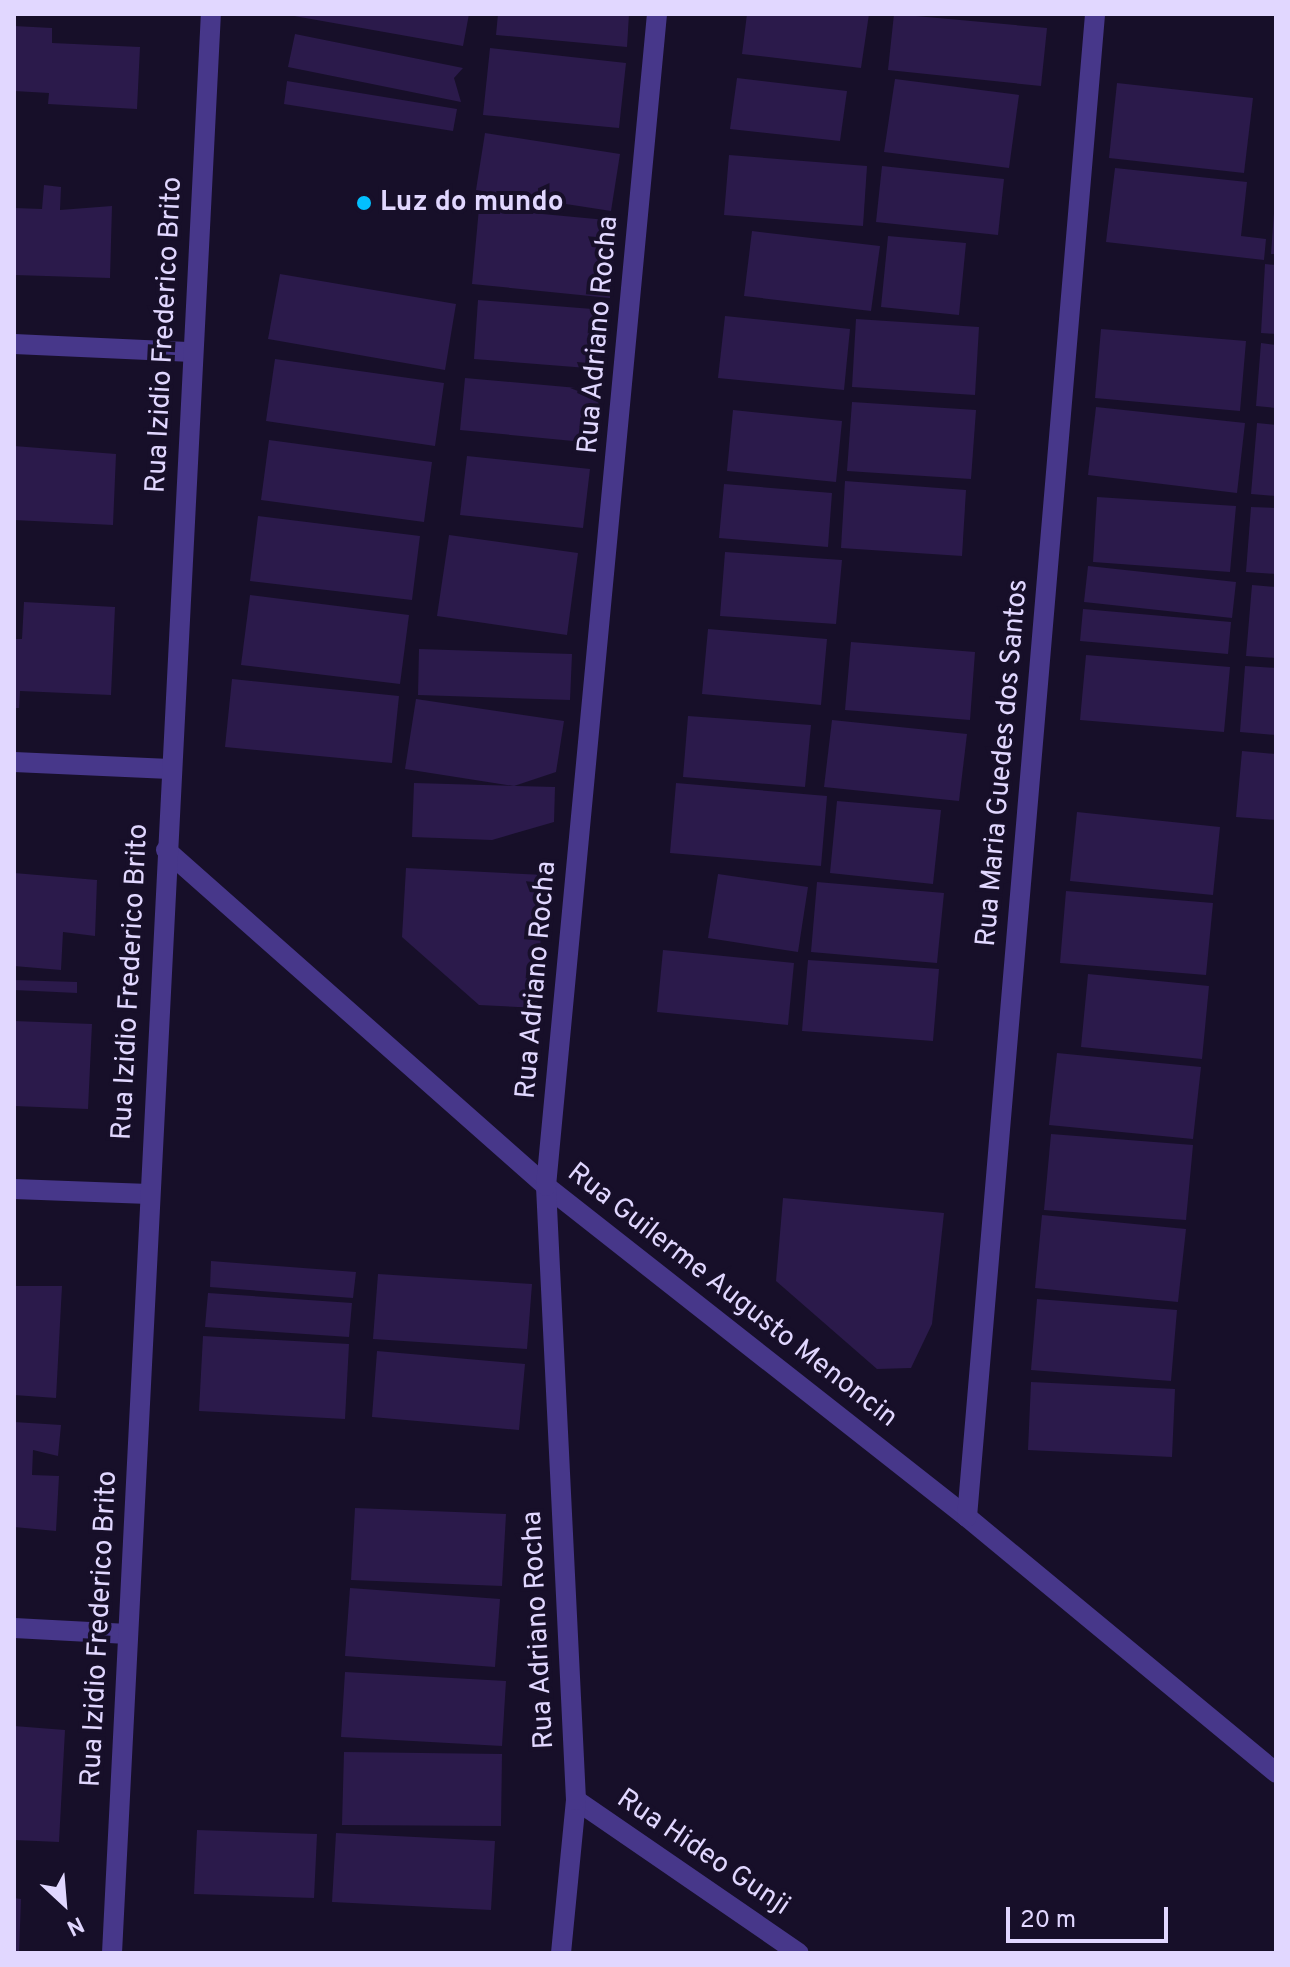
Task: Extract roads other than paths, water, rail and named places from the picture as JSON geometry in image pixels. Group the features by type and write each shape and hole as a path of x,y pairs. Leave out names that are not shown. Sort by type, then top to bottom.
{"street":[{"name":"Rua Izidio Frederico Brito","path":"112,1953 170,769 211,14"},
{"name":"Rua Adriano Rocha","path":"561,1953 576,1800 546,1186 657,14"},
{"name":"Rua Maria Guedes dos Santos","path":"967,1517 1095,14"},
{"path":"14,344 193,352"},
{"path":"14,762 170,769"},
{"name":"Rua Guilerme Augusto Menoncin","path":"166,850 546,1186 967,1517 1276,1773"},
{"path":"14,1189 149,1194"},
{"path":"14,1628 128,1634"},
{"name":"Rua Hideo Gunji","path":"576,1800 799,1953"}],"place":[{"name":"Luz do mundo","path":"364,203"}]}
